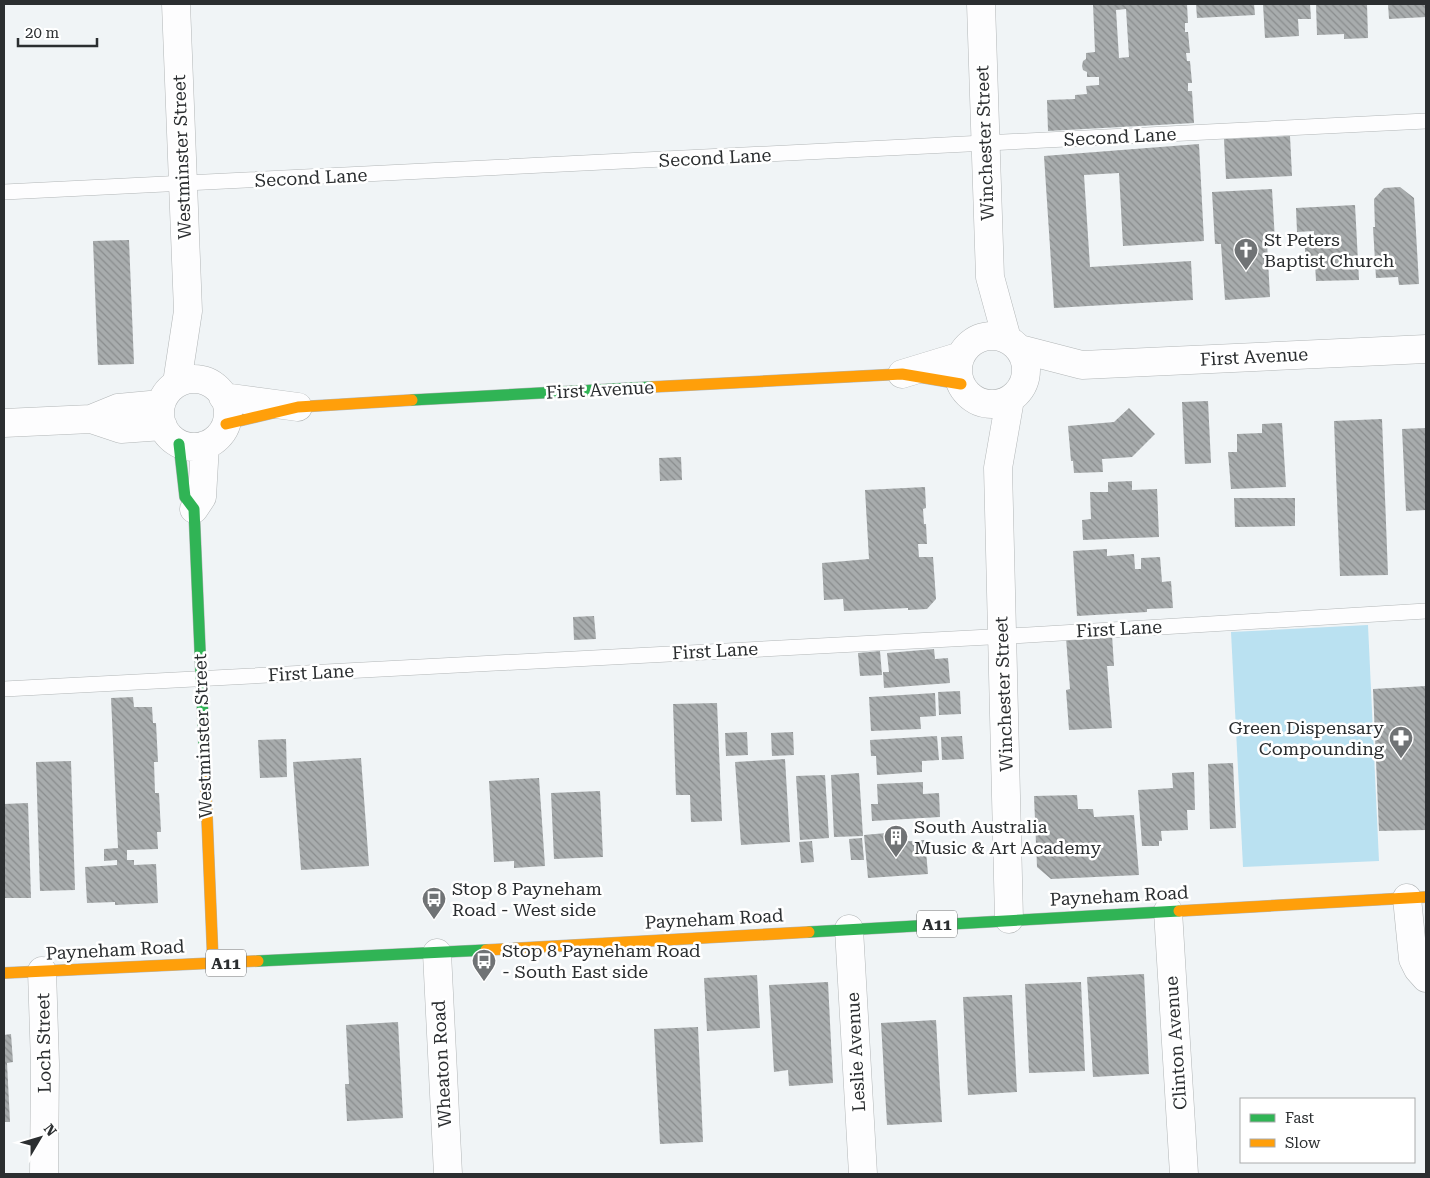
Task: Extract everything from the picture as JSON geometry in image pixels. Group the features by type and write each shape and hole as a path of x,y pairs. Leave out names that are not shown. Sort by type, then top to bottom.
{"main road":[{"name":"First Avenue","path":"226,424 298,407 902,374 969,392"},
{"name":"Westminster Street","path":"194,509 213,963"},
{"name":"Payneham Road","path":"4,973 437,953 1416,897"}],"street":[{"name":"Westminster Street","path":"176,4 188,311 177,421 202,497 194,509"},
{"name":"Winchester Street","path":"980,5 990,278 1013,344"},
{"name":"Winchester Street","path":"968,348 990,278"},
{"name":"Westminster Street","path":"188,311 216,389"},
{"path":"986,336 997,336 1013,344 1026,361 1026,375 1016,393 999,403 988,404 969,392 958,365 968,348 986,336"},
{"name":"First Avenue","path":"1013,344 1082,365 1426,349"},
{"name":"First Avenue","path":"902,374 968,348"},
{"name":"First Avenue","path":"1016,393 1082,365"},
{"path":"4,423 91,418 121,429 177,421 215,440 224,430 226,424 228,417 226,402 216,389 198,379 184,380 177,421"},
{"name":"First Avenue","path":"216,389 298,407"},
{"name":"Winchester Street","path":"969,392 998,468"},
{"name":"Winchester Street","path":"1009,919 998,468 1016,393"},
{"path":"1416,897 1413,958 1418,969 1426,978"},
{"name":"Clinton Avenue","path":"1168,911 1184,1174"},
{"name":"Leslie Avenue","path":"849,929 863,1174"},
{"name":"Wheaton Road","path":"437,953 448,1174"},
{"name":"Loch Street","path":"42,971 45,1064 44,1174"}],"lane":[{"name":"Second Lane","path":"4,192 1426,121"},
{"name":"First Lane","path":"4,689 1002,636 1426,611"}],"shaded area":[{"path":"1368,625 1379,861 1243,867 1231,632"}],"building":[{"path":"1093,4 1187,4 1188,23 1185,23 1185,32 1188,32 1190,53 1186,53 1187,61 1190,61 1192,83 1188,83 1188,91 1192,91 1194,123 1048,131 1047,100 1075,99 1075,95 1087,94 1086,86 1099,85 1099,77 1087,77 1087,72 1083,70 1082,66 1083,61 1086,59 1086,53 1095,52","holes":["1126,9 1129,57 1119,58 1116,10"]},
{"path":"1196,4 1254,4 1255,15 1197,18"},
{"path":"1263,4 1310,4 1311,19 1298,19 1299,36 1265,38"},
{"path":"1316,4 1367,4 1368,38 1344,39 1344,34 1317,35"},
{"path":"1388,4 1426,4 1426,17 1389,19"},
{"path":"1290,136 1292,176 1226,179 1224,139"},
{"path":"1199,144 1204,241 1123,246 1119,173 1084,175 1090,267 1191,261 1193,300 1054,308 1044,156"},
{"path":"1400,187 1414,198 1419,284 1399,285 1398,277 1376,278 1373,227 1375,227 1374,199 1384,188"},
{"name":"St Peters Baptist Church","path":"1272,189 1275,241 1267,242 1270,297 1225,300 1221,244 1215,244 1212,192"},
{"path":"1355,205 1359,280 1316,281 1315,263 1305,263 1305,241 1314,240 1314,231 1297,232 1296,208"},
{"path":"129,240 134,364 98,365 93,241"},
{"path":"1208,401 1211,463 1185,464 1182,402"},
{"path":"1129,408 1155,434 1132,457 1102,459 1103,472 1074,473 1068,426 1114,422"},
{"path":"1382,419 1388,575 1340,576 1334,421"},
{"path":"1282,423 1286,487 1231,489 1228,452 1237,452 1237,434 1262,433 1262,424"},
{"path":"1426,428 1426,510 1406,511 1402,429"},
{"path":"681,457 682,480 660,481 659,458"},
{"path":"1132,481 1132,490 1157,489 1159,537 1083,540 1082,520 1091,519 1090,492 1108,492 1108,482"},
{"path":"925,487 926,508 923,509 927,544 918,544 919,557 933,557 936,599 927,609 844,611 843,599 824,600 822,563 869,559 865,490"},
{"path":"1234,498 1295,498 1295,526 1235,527"},
{"path":"1107,549 1107,556 1134,554 1135,569 1141,569 1141,558 1160,557 1162,582 1171,581 1173,608 1147,609 1147,612 1077,616 1073,551"},
{"path":"594,616 596,639 574,640 573,617"},
{"path":"1112,635 1114,666 1107,666 1112,728 1069,730 1066,690 1070,689 1066,638"},
{"path":"934,649 935,659 948,658 950,683 884,688 883,672 889,672 887,653"},
{"path":"880,651 882,675 860,676 858,653"},
{"name":"Green Dispensary Compounding","path":"1426,686 1426,830 1379,831 1373,689"},
{"path":"960,691 961,714 939,715 938,692"},
{"path":"935,693 936,716 920,717 921,729 871,731 869,697"},
{"path":"133,697 134,707 152,707 153,723 156,723 158,762 154,762 155,793 159,793 161,832 157,832 158,849 127,850 127,860 134,860 134,865 156,864 158,903 115,905 115,902 87,903 85,867 117,865 117,860 104,861 104,849 118,848 111,698"},
{"path":"717,703 722,821 691,822 690,795 676,795 673,704"},
{"path":"747,732 748,755 726,756 725,733"},
{"path":"793,732 794,755 772,756 771,733"},
{"path":"937,736 939,760 922,761 922,772 877,775 876,756 871,756 870,740"},
{"path":"962,736 964,759 942,760 941,737"},
{"path":"286,739 287,777 260,778 258,740"},
{"path":"361,758 369,866 301,870 293,762"},
{"path":"785,759 790,842 741,845 735,762"},
{"path":"71,761 75,890 40,891 36,762"},
{"path":"1233,763 1236,828 1210,829 1208,764"},
{"path":"1194,772 1195,810 1187,810 1188,830 1161,831 1162,841 1159,841 1159,846 1142,846 1138,790 1173,788 1172,773"},
{"path":"859,773 863,836 834,837 831,775"},
{"path":"825,775 829,838 800,840 796,776"},
{"path":"539,778 545,866 514,868 514,861 494,862 489,781"},
{"path":"923,782 923,794 939,793 940,817 872,821 871,804 878,804 877,784"},
{"path":"600,791 603,857 554,859 551,793"},
{"path":"1077,795 1078,809 1093,809 1094,817 1134,815 1139,875 1051,879 1037,867 1034,796"},
{"path":"28,803 31,898 4,898 4,804"},
{"name":"South Australia Music & Art Academy","path":"897,832 898,842 925,840 928,874 868,878 864,835"},
{"path":"862,838 864,860 851,860 849,839"},
{"path":"812,841 814,862 801,863 799,842"},
{"path":"1144,974 1149,1074 1093,1077 1087,977"},
{"path":"757,975 760,1028 707,1031 704,978"},
{"path":"828,982 833,1083 789,1086 788,1070 774,1072 769,985"},
{"path":"1081,982 1085,1071 1029,1073 1025,984"},
{"path":"1012,995 1017,1092 968,1095 963,997"},
{"path":"936,1020 942,1122 887,1125 881,1023"},
{"path":"398,1022 403,1118 347,1121 345,1084 349,1084 346,1025"},
{"path":"698,1027 703,1142 660,1144 654,1029"},
{"path":"11,1034 13,1062 7,1063 10,1122 4,1122 4,1035"}],"traffic: fast":[{"path":"412,400 651,387"},
{"path":"179,444 185,497 194,509 205,768"},
{"path":"809,932 1179,911"},
{"path":"258,961 486,950"}],"traffic: slow":[{"path":"651,387 902,374 961,384"},
{"path":"226,424 298,407 412,400"},
{"path":"205,768 213,963"},
{"path":"1179,911 1426,897"},
{"path":"486,950 809,932"},
{"path":"4,973 258,961"}],"place":[{"name":"St Peters Baptist Church","path":"1246,271"},
{"name":"Green Dispensary Compounding","path":"1401,759"},
{"name":"South Australia Music & Art Academy","path":"896,858"},
{"name":"Stop 8 Payneham Road - West side","path":"434,920"},
{"name":"Stop 8 Payneham Road - South East side","path":"484,982"}]}
